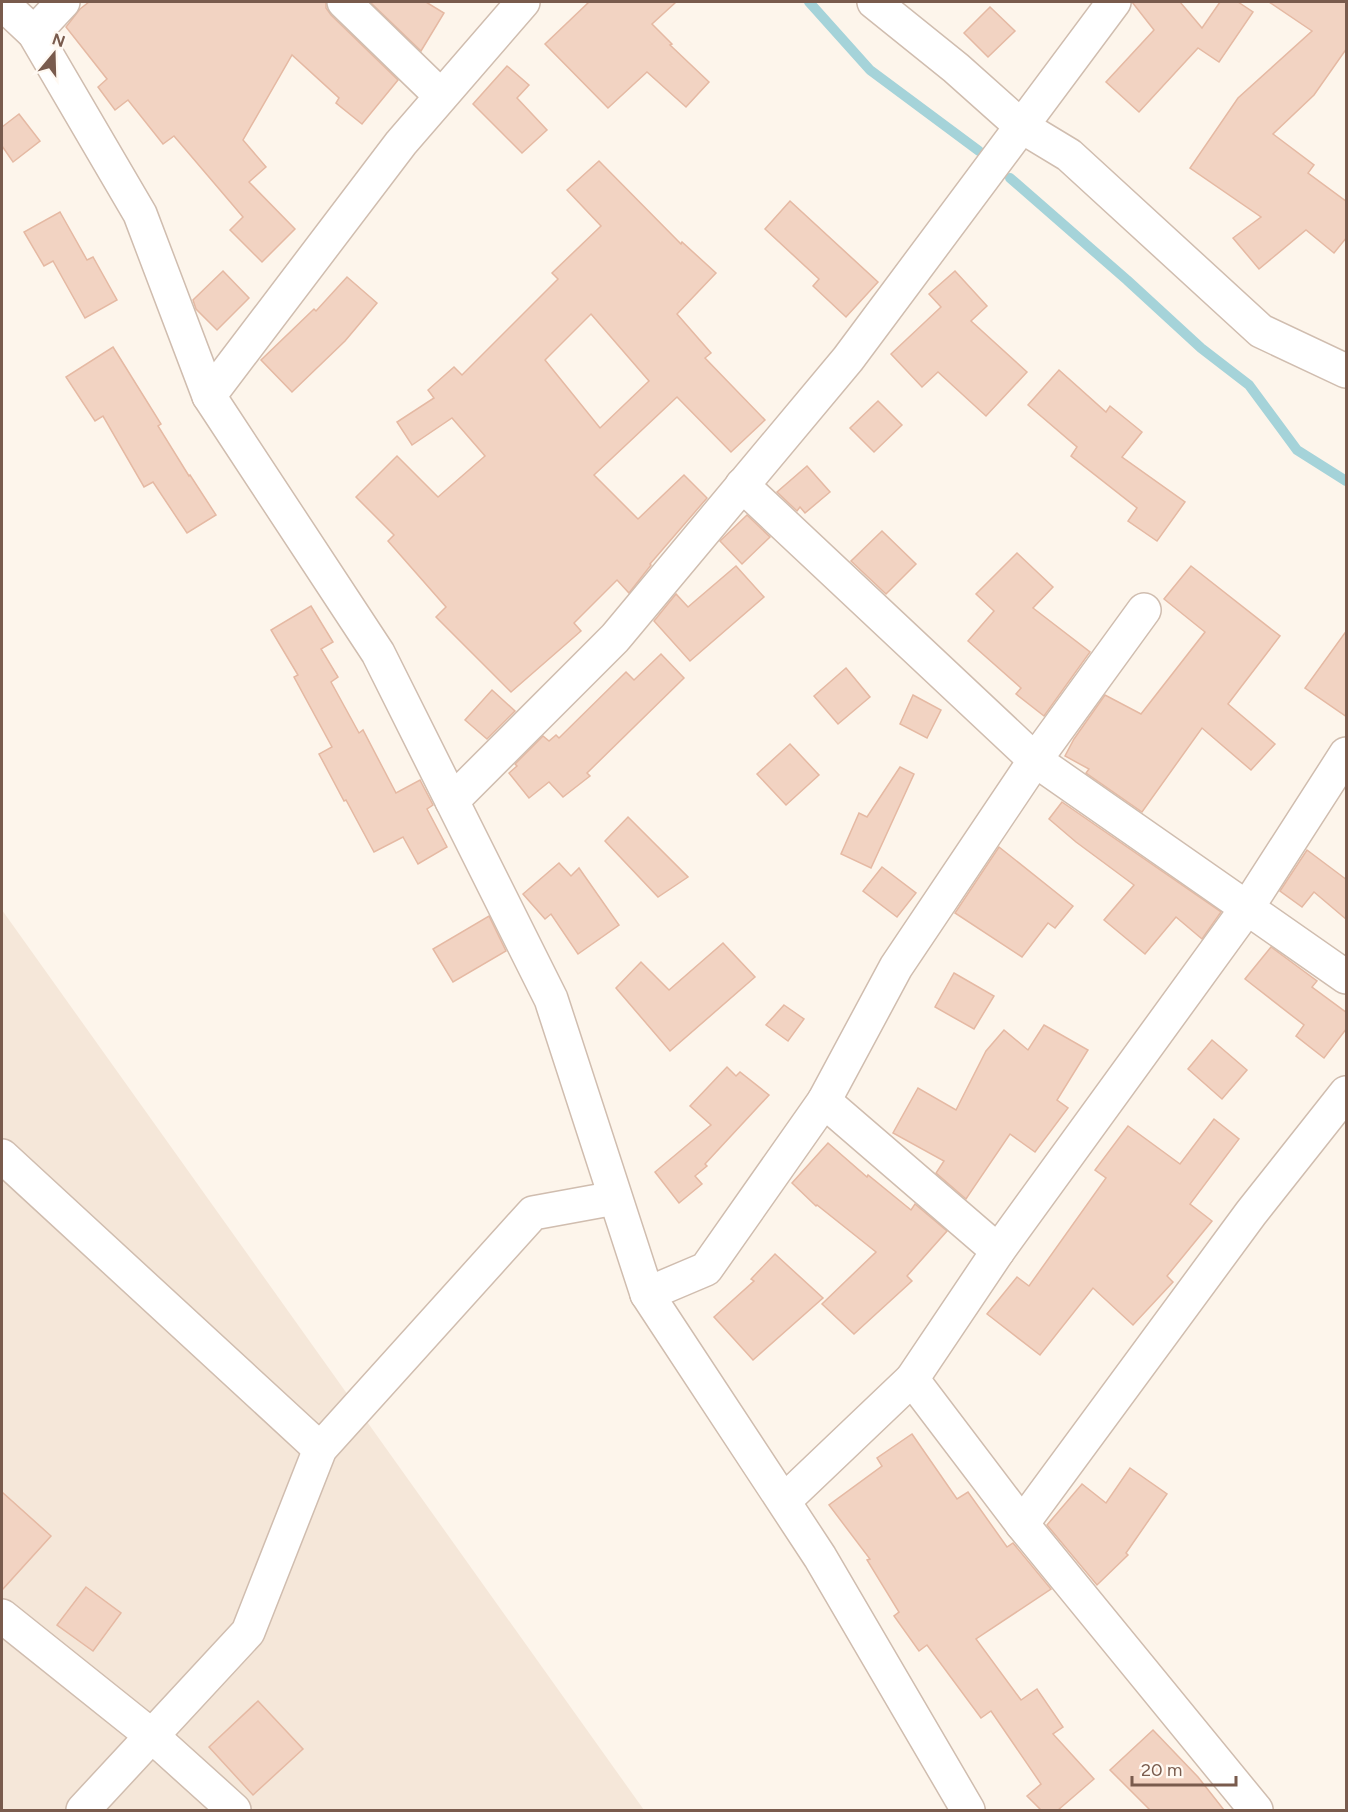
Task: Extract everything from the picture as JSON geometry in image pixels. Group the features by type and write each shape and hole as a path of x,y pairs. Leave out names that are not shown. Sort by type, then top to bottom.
{"street":[{"path":"34,33 63,2"},
{"path":"344,2 441,96"},
{"path":"209,396 401,143 524,2"},
{"path":"874,2 956,68 1021,126 1069,155 1261,331 1347,371"},
{"path":"452,801 615,638 848,358 1114,2"},
{"path":"2,3 34,33 140,214 209,396 378,653 551,999 647,1294 820,1557 968,1810"},
{"path":"742,485 1035,760 1347,977"},
{"path":"647,1294 706,1269 824,1101 896,967 1035,760 1144,610"},
{"path":"784,1501 912,1379 998,1251 1247,908 1347,754"},
{"path":"1022,1524 1251,1213 1347,1093"},
{"path":"824,1101 998,1251"},
{"path":"2,1156 320,1449"},
{"path":"82,1810 248,1632 320,1449 533,1213 615,1198"},
{"path":"912,1379 1022,1524 1256,1810"},
{"path":"2,1616 152,1736 234,1810"}],"shaded area":[{"path":"2,910 644,1810 2,1810"}],"building":[{"path":"89,2 326,2 326,8 331,15 398,80 362,124 336,103 339,98 292,55 243,140 266,167 249,182 295,229 262,262 230,230 243,217 174,136 163,144 128,100 115,110 98,87 107,79 66,27 80,9"},
{"path":"370,2 426,2 444,13 421,51"},
{"path":"589,2 676,2 652,24 672,44 670,45 709,82 686,107 647,72 608,108 545,44"},
{"path":"1132,2 1180,2 1202,28 1220,2 1238,2 1253,12 1219,62 1198,48 1139,112 1106,82 1154,30"},
{"path":"1269,2 1347,2 1347,48 1314,95 1273,134 1314,165 1308,173 1347,202 1347,237 1334,253 1306,230 1259,269 1233,238 1261,217 1190,168 1238,98 1312,31"},
{"path":"990,7 1015,31 988,57 964,33"},
{"path":"507,66 529,85 517,98 547,130 522,153 473,104"},
{"path":"19,114 40,141 13,162 2,146 2,127"},
{"path":"599,161 681,244 682,242 716,273 677,314 711,353 705,358 765,420 731,452 677,397 594,475 638,519 684,475 707,498 650,564 629,593 617,580 574,623 581,631 511,692 436,617 446,607 388,541 394,535 356,497 397,456 438,497 485,456 452,418 412,445 397,422 434,398 428,390 454,367 462,375 558,279 552,273 601,226 567,190","holes":["591,314 649,381 600,428 545,360"]},
{"path":"790,201 878,282 846,317 813,286 819,279 765,229"},
{"path":"60,212 87,260 93,257 117,300 85,318 53,261 44,266 24,232"},
{"path":"223,271 249,298 217,330 196,309 193,300"},
{"path":"955,271 987,306 971,321 1027,372 986,416 938,372 922,387 891,354 941,307 929,294"},
{"path":"347,277 377,303 345,341 292,392 261,360 314,309 316,311"},
{"path":"113,347 161,424 158,426 216,515 187,533 153,482 144,487 103,416 95,421 66,377"},
{"path":"1059,370 1106,412 1110,406 1142,432 1122,457 1185,502 1157,541 1128,521 1137,508 1071,456 1077,447 1028,405"},
{"path":"878,401 902,425 874,452 850,428"},
{"path":"807,466 830,492 805,513 800,507 797,511 777,492"},
{"path":"747,515 770,537 742,564 720,541"},
{"path":"882,531 916,564 886,594 851,561"},
{"path":"1017,553 1053,587 1033,608 1090,652 1044,716 1016,694 1021,688 968,641 994,611 976,594"},
{"path":"736,566 764,597 690,661 654,621 676,594 688,607"},
{"path":"1191,566 1280,636 1228,704 1275,744 1251,770 1202,728 1142,812 1086,773 1089,769 1065,756 1105,695 1141,714 1205,632 1164,599"},
{"path":"311,606 333,642 321,649 338,677 331,682 359,733 363,730 396,793 420,780 433,805 427,809 447,847 418,864 403,837 374,852 319,754 332,747 294,677 298,675 271,630"},
{"path":"1347,630 1347,717 1305,688"},
{"path":"661,654 684,678 587,773 590,776 563,797 549,782 529,798 509,773 517,766 515,764 543,736 549,741 556,735 559,738 626,672 634,680"},
{"path":"846,668 870,697 838,724 814,696"},
{"path":"492,690 515,711 487,739 465,720"},
{"path":"913,695 941,710 927,738 900,724"},
{"path":"790,744 819,775 786,805 757,774"},
{"path":"900,767 914,774 871,868 841,854 859,813 867,817"},
{"path":"1062,802 1221,912 1202,939 1176,917 1145,954 1104,920 1134,885 1049,819"},
{"path":"628,817 688,877 658,897 605,841"},
{"path":"999,847 1073,906 1055,928 1048,923 1022,957 955,913"},
{"path":"1307,850 1347,880 1347,920 1314,892 1302,907 1280,891"},
{"path":"559,863 571,876 579,868 619,925 578,954 551,914 545,919 523,894"},
{"path":"882,867 916,893 897,917 863,891"},
{"path":"489,916 506,951 453,982 433,949"},
{"path":"723,943 755,977 670,1051 616,988 641,962 669,990"},
{"path":"1271,947 1317,981 1312,987 1347,1013 1347,1028 1324,1058 1296,1036 1304,1025 1245,979"},
{"path":"954,973 994,996 974,1029 935,1007"},
{"path":"784,1005 804,1019 788,1041 766,1025"},
{"path":"1044,1025 1088,1050 1057,1100 1068,1108 1035,1152 1010,1134 966,1199 936,1173 944,1161 893,1133 918,1088 956,1110 986,1051 1004,1030 1028,1050"},
{"path":"1212,1040 1247,1070 1222,1099 1188,1069"},
{"path":"727,1067 736,1076 740,1072 769,1095 705,1164 707,1166 695,1176 702,1184 679,1203 655,1172 711,1125 690,1106"},
{"path":"1214,1119 1239,1139 1190,1204 1212,1221 1167,1276 1173,1282 1133,1325 1093,1288 1040,1355 987,1314 1017,1277 1029,1286 1106,1178 1095,1170 1128,1126 1180,1164"},
{"path":"828,1143 867,1177 868,1175 911,1210 915,1204 947,1231 907,1276 912,1281 854,1334 822,1304 876,1252 816,1206 792,1183"},
{"path":"775,1254 823,1298 753,1360 714,1317 754,1281 751,1279"},
{"path":"912,1434 957,1499 968,1492 1007,1547 1013,1543 1051,1589 976,1639 1021,1700 1037,1689 1063,1727 1053,1734 1094,1779 1058,1810 1041,1810 1027,1796 1041,1784 991,1711 981,1718 927,1645 919,1651 894,1616 899,1612 867,1560 870,1559 829,1505 882,1466 877,1458"},
{"path":"1130,1468 1167,1494 1126,1553 1128,1555 1097,1585 1047,1525 1082,1484 1106,1503"},
{"path":"2,1492 51,1536 2,1590"},
{"path":"86,1587 121,1613 93,1651 57,1625"},
{"path":"258,1701 303,1749 253,1795 209,1747"},
{"path":"1153,1730 1198,1777 1224,1810 1150,1810 1110,1770"}],"waterway":[{"path":"809,2 870,70 979,151"},
{"path":"1010,178 1201,348 1249,385 1297,450 1346,481"}]}
